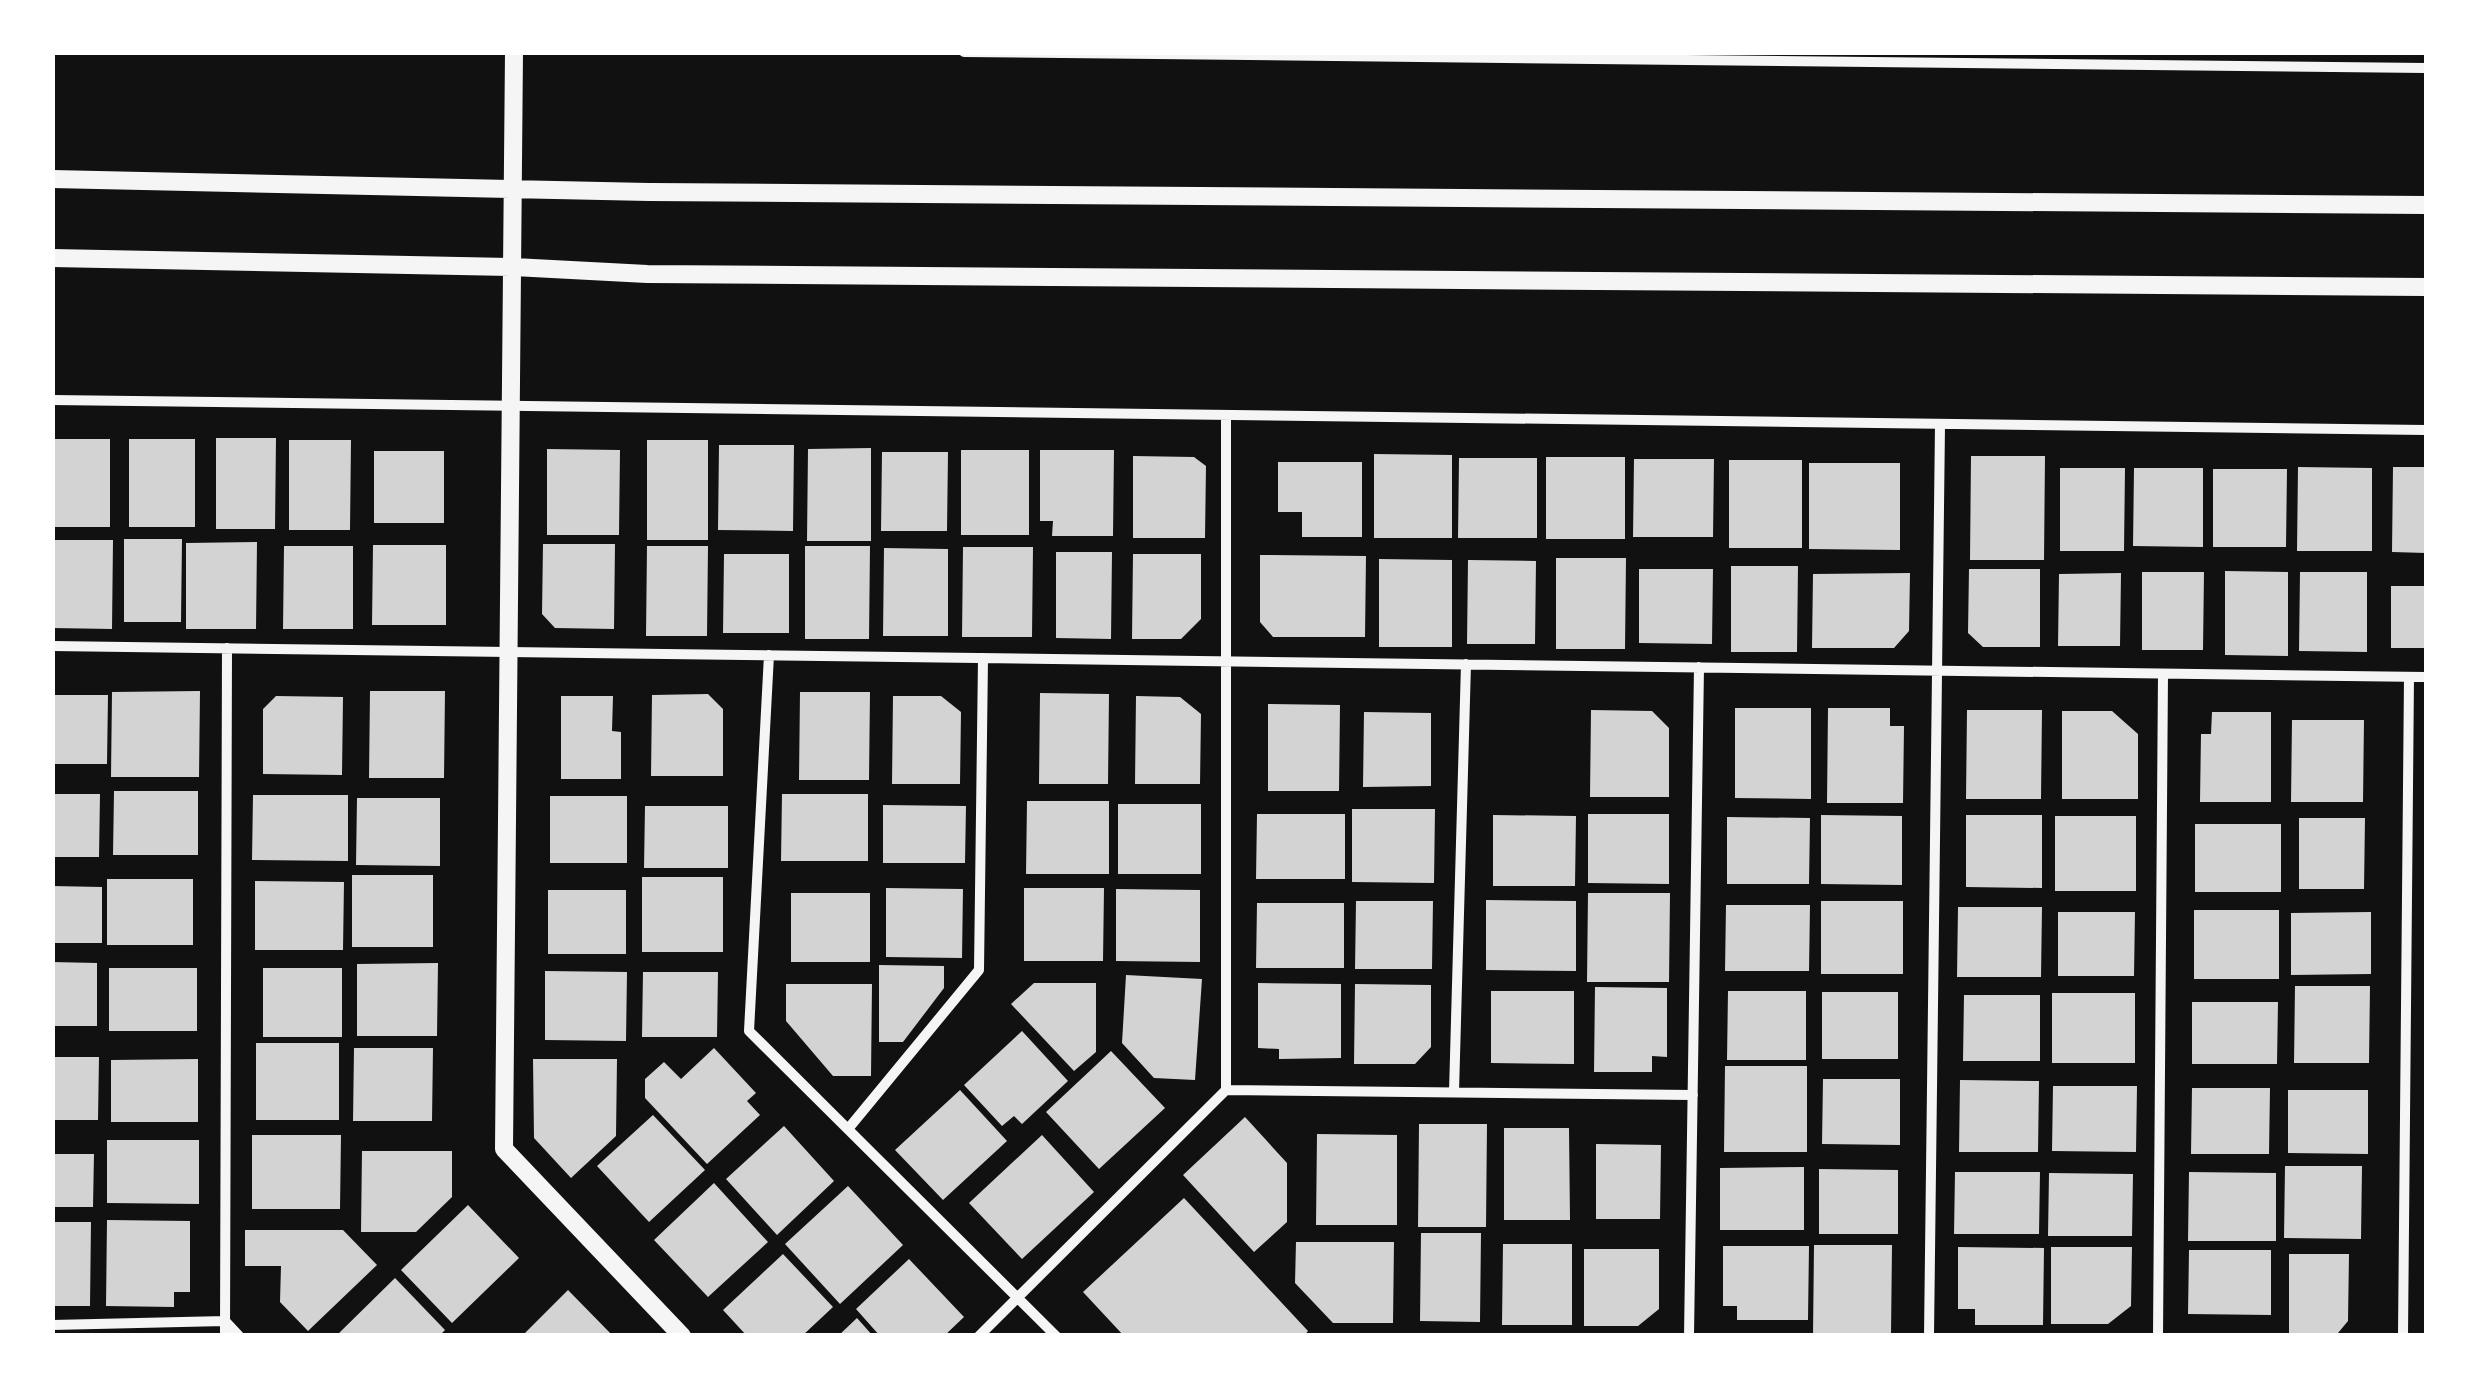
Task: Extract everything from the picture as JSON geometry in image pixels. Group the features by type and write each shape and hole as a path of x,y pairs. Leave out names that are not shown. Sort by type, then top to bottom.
{"street":[{"path":"514,52 504,1149 682,1336"},
{"path":"964,52 1793,58 2426,68"},
{"path":"52,179 515,190 2426,205"},
{"path":"52,258 514,266 667,274 2426,286"},
{"path":"52,400 2426,430"},
{"path":"1226,415 1226,1090"},
{"path":"1929,1336 1940,424"},
{"path":"52,646 2426,677"},
{"path":"225,1336 227,648"},
{"path":"769,655 750,1031 1056,1336"},
{"path":"848,1129 979,970 983,658"},
{"path":"1454,1092 1466,664"},
{"path":"1689,1336 1699,667"},
{"path":"2158,1336 2163,674"},
{"path":"2402,1336 2409,677"},
{"path":"979,1336 1226,1090 1692,1096"},
{"path":"52,1325 225,1321 239,1336"}],"building":[{"path":"216,438 276,438 275,529 216,529"},
{"path":"52,439 110,439 110,527 52,527"},
{"path":"129,439 195,439 195,527 129,527"},
{"path":"289,440 351,440 350,530 289,530"},
{"path":"647,440 708,440 708,540 647,540"},
{"path":"719,445 794,445 793,531 718,530"},
{"path":"871,448 871,541 807,541 808,449"},
{"path":"547,449 620,450 619,535 547,535"},
{"path":"961,450 1029,450 1029,535 961,535"},
{"path":"1040,450 1114,450 1113,536 1052,536 1053,521 1040,521"},
{"path":"374,451 444,451 444,523 374,523"},
{"path":"882,452 948,452 947,531 881,531"},
{"path":"1374,454 1452,455 1452,538 1374,538"},
{"path":"1133,456 1194,457 1206,466 1205,538 1133,538"},
{"path":"1971,456 2045,456 2044,560 1970,560"},
{"path":"1546,457 1625,457 1625,539 1546,539"},
{"path":"1459,458 1537,458 1537,538 1458,538"},
{"path":"1634,459 1714,459 1713,537 1633,537"},
{"path":"1729,460 1802,460 1802,548 1729,548"},
{"path":"1278,462 1362,462 1362,537 1302,537 1302,512 1278,512"},
{"path":"1809,463 1900,463 1900,550 1809,549"},
{"path":"2298,467 2372,468 2372,551 2297,551"},
{"path":"2393,467 2426,467 2426,553 2392,552"},
{"path":"2060,468 2125,468 2124,551 2060,551"},
{"path":"2134,468 2203,468 2203,547 2133,546"},
{"path":"2213,469 2287,469 2286,547 2213,547"},
{"path":"124,539 182,539 181,622 124,622"},
{"path":"52,540 113,540 112,629 52,628"},
{"path":"257,542 256,629 186,629 186,543"},
{"path":"543,544 615,544 614,629 555,628 542,614"},
{"path":"373,545 446,545 446,625 372,625"},
{"path":"284,546 353,546 353,629 283,629"},
{"path":"647,546 708,546 707,636 646,636"},
{"path":"805,546 870,546 869,639 805,639"},
{"path":"963,547 1033,547 1032,637 962,637"},
{"path":"884,548 948,549 948,636 883,636"},
{"path":"1056,552 1112,552 1111,639 1056,638"},
{"path":"724,554 789,554 789,633 723,633"},
{"path":"1133,554 1201,554 1201,619 1181,639 1132,639"},
{"path":"1260,555 1366,556 1365,637 1273,637 1260,622"},
{"path":"1556,558 1626,558 1625,649 1556,649"},
{"path":"1379,559 1452,560 1452,647 1379,647"},
{"path":"1468,560 1536,561 1535,644 1467,644"},
{"path":"1731,566 1798,566 1797,652 1731,652"},
{"path":"1639,569 1713,569 1712,644 1639,643"},
{"path":"1969,569 2040,569 2040,647 1983,647 1968,633"},
{"path":"2225,571 2288,572 2288,656 2225,655"},
{"path":"2142,572 2204,572 2203,650 2142,650"},
{"path":"2300,572 2367,572 2367,652 2299,651"},
{"path":"1910,573 1909,631 1894,648 1812,648 1813,574"},
{"path":"2121,573 2120,646 2058,646 2059,574"},
{"path":"2391,586 2426,586 2426,648 2391,648"},
{"path":"200,691 199,777 111,777 112,692"},
{"path":"370,691 445,691 444,778 369,778"},
{"path":"800,692 870,692 869,780 799,780"},
{"path":"1040,693 1109,694 1108,784 1039,784"},
{"path":"708,694 723,709 723,776 651,776 652,695"},
{"path":"52,695 108,695 107,764 52,764"},
{"path":"276,696 343,697 342,775 263,774 263,709"},
{"path":"561,696 613,696 612,731 621,732 621,779 561,779"},
{"path":"893,696 941,696 961,712 960,784 892,784"},
{"path":"1136,696 1180,697 1201,714 1200,784 1135,784"},
{"path":"1268,704 1340,705 1339,791 1268,791"},
{"path":"1735,708 1811,708 1811,799 1735,798"},
{"path":"1828,708 1890,708 1890,726 1904,726 1903,803 1827,803"},
{"path":"1591,710 1652,711 1669,728 1669,797 1590,797"},
{"path":"1967,710 2042,710 2041,799 1966,799"},
{"path":"2062,711 2112,711 2138,734 2138,799 2062,799"},
{"path":"1364,712 1431,713 1431,786 1363,787"},
{"path":"2212,712 2271,712 2271,802 2200,802 2201,734 2211,734"},
{"path":"2292,720 2364,720 2363,802 2291,802"},
{"path":"114,791 198,791 198,855 113,855"},
{"path":"52,794 100,794 99,857 52,857"},
{"path":"782,794 868,794 868,861 781,861"},
{"path":"253,795 348,795 348,861 252,860"},
{"path":"550,796 627,796 627,863 550,863"},
{"path":"357,798 440,798 440,866 356,865"},
{"path":"1027,801 1109,801 1109,874 1026,874"},
{"path":"1118,804 1201,804 1201,874 1118,874"},
{"path":"883,805 966,806 965,863 883,863"},
{"path":"645,806 728,806 728,868 644,868"},
{"path":"1352,809 1435,809 1434,883 1352,882"},
{"path":"1257,814 1345,814 1345,879 1256,879"},
{"path":"1588,814 1669,814 1669,884 1588,883"},
{"path":"1493,815 1576,816 1575,886 1493,886"},
{"path":"1821,815 1902,816 1902,885 1821,884"},
{"path":"1966,815 2042,815 2042,888 1966,887"},
{"path":"2055,816 2136,816 2136,891 2055,891"},
{"path":"1727,817 1810,818 1809,884 1727,884"},
{"path":"2299,818 2365,818 2364,889 2299,889"},
{"path":"2195,824 2281,824 2281,892 2195,892"},
{"path":"352,875 433,875 433,947 352,947"},
{"path":"642,877 723,877 723,952 642,952"},
{"path":"107,879 193,879 193,945 107,945"},
{"path":"255,881 344,882 343,950 255,950"},
{"path":"52,886 102,887 102,943 52,943"},
{"path":"886,888 963,889 962,958 886,957"},
{"path":"1024,888 1104,888 1103,961 1024,961"},
{"path":"1116,889 1200,890 1200,962 1116,961"},
{"path":"548,890 626,890 626,954 548,954"},
{"path":"791,893 870,893 870,962 791,962"},
{"path":"1588,893 1670,893 1669,982 1587,982"},
{"path":"1486,900 1576,901 1576,971 1486,970"},
{"path":"1356,901 1433,901 1432,969 1355,969"},
{"path":"1821,901 1903,901 1903,974 1821,974"},
{"path":"1257,903 1344,903 1344,968 1256,968"},
{"path":"1726,905 1810,905 1809,971 1725,971"},
{"path":"1958,907 2042,907 2041,977 1957,977"},
{"path":"2194,910 2279,910 2279,979 2194,979"},
{"path":"2058,912 2135,912 2134,976 2058,976"},
{"path":"2371,912 2371,974 2291,975 2291,913"},
{"path":"52,962 97,963 97,1026 52,1026"},
{"path":"438,963 437,1036 357,1036 357,964"},
{"path":"879,965 944,966 944,988 903,1042 879,1042"},
{"path":"109,968 197,968 197,1031 109,1031"},
{"path":"263,968 342,968 342,1037 263,1037"},
{"path":"545,971 627,972 626,1041 545,1040"},
{"path":"643,972 718,972 717,1037 642,1037"},
{"path":"1126,975 1202,979 1195,1080 1154,1078 1122,1043"},
{"path":"1034,983 1096,983 1096,1052 1074,1071 1011,1004"},
{"path":"1258,983 1341,984 1341,1058 1279,1059 1279,1049 1258,1048"},
{"path":"786,984 872,984 871,1076 833,1076 786,1021"},
{"path":"1355,984 1431,985 1431,1047 1415,1064 1354,1064"},
{"path":"2295,986 2370,986 2369,1063 2294,1063"},
{"path":"1595,987 1667,988 1667,1057 1652,1056 1652,1072 1594,1072"},
{"path":"1491,991 1574,991 1574,1064 1491,1063"},
{"path":"1728,991 1806,991 1806,1060 1727,1060"},
{"path":"1822,992 1898,992 1898,1059 1822,1059"},
{"path":"2052,993 2135,993 2135,1063 2052,1063"},
{"path":"1964,995 2040,995 2040,1061 1963,1061"},
{"path":"2192,1002 2278,1002 2277,1064 2192,1064"},
{"path":"1022,1031 1068,1081 1022,1124 1014,1116 1002,1126 964,1085"},
{"path":"256,1043 339,1043 339,1120 256,1120"},
{"path":"354,1048 433,1048 432,1121 353,1121"},
{"path":"714,1048 756,1093 747,1101 760,1115 707,1164 645,1098 645,1079 664,1062 681,1079"},
{"path":"1111,1051 1165,1108 1099,1169 1046,1112"},
{"path":"52,1057 99,1057 98,1120 52,1120"},
{"path":"198,1059 198,1122 111,1122 111,1060"},
{"path":"533,1059 617,1059 616,1136 571,1178 534,1138"},
{"path":"1725,1066 1807,1066 1807,1152 1724,1152"},
{"path":"1823,1079 1900,1079 1900,1145 1822,1144"},
{"path":"1960,1080 2039,1081 2038,1152 1959,1152"},
{"path":"2053,1086 2137,1086 2136,1152 2052,1151"},
{"path":"2192,1088 2270,1088 2269,1154 2191,1154"},
{"path":"960,1090 1007,1141 943,1200 895,1150"},
{"path":"2288,1090 2368,1090 2368,1154 2288,1153"},
{"path":"653,1115 705,1170 649,1222 597,1166"},
{"path":"1245,1117 1287,1163 1287,1222 1254,1252 1183,1175"},
{"path":"1419,1124 1487,1124 1486,1227 1418,1227"},
{"path":"784,1126 834,1181 777,1235 726,1179"},
{"path":"1504,1128 1569,1128 1570,1220 1504,1220"},
{"path":"1317,1134 1397,1135 1397,1225 1316,1225"},
{"path":"252,1135 341,1135 340,1209 252,1209"},
{"path":"1042,1135 1094,1192 1022,1259 969,1203"},
{"path":"107,1140 199,1140 199,1204 107,1203"},
{"path":"1596,1144 1661,1145 1660,1219 1596,1219"},
{"path":"362,1151 452,1151 452,1197 416,1232 361,1232"},
{"path":"52,1154 94,1154 93,1207 52,1207"},
{"path":"2285,1166 2362,1166 2361,1239 2284,1238"},
{"path":"1804,1167 1804,1230 1720,1230 1720,1168"},
{"path":"1819,1169 1898,1170 1898,1234 1819,1234"},
{"path":"1955,1172 2040,1172 2039,1234 1954,1234"},
{"path":"2189,1172 2276,1173 2276,1241 2188,1241"},
{"path":"2049,1173 2133,1174 2132,1236 2048,1236"},
{"path":"714,1183 768,1242 708,1297 654,1240"},
{"path":"848,1186 903,1245 840,1304 785,1244"},
{"path":"1184,1198 1308,1331 1304,1336 1124,1336 1083,1292"},
{"path":"468,1205 519,1258 452,1323 401,1270"},
{"path":"107,1220 190,1221 190,1292 174,1292 174,1307 106,1306"},
{"path":"52,1222 91,1222 90,1306 52,1306"},
{"path":"245,1230 343,1230 377,1265 308,1331 280,1302 281,1266 245,1266"},
{"path":"1421,1233 1481,1233 1480,1322 1420,1321"},
{"path":"1296,1242 1394,1242 1393,1323 1333,1323 1295,1283"},
{"path":"1503,1244 1572,1244 1572,1325 1502,1325"},
{"path":"1814,1245 1892,1245 1891,1336 1813,1336"},
{"path":"1723,1246 1809,1246 1808,1320 1737,1320 1737,1306 1723,1306"},
{"path":"1958,1247 2044,1248 2043,1325 1975,1325 1975,1309 1958,1309"},
{"path":"2051,1247 2132,1247 2131,1306 2108,1324 2051,1324"},
{"path":"1584,1249 1659,1249 1659,1309 1638,1326 1584,1326"},
{"path":"2189,1250 2271,1250 2271,1315 2188,1314"},
{"path":"783,1254 833,1307 802,1336 747,1336 723,1310"},
{"path":"2289,1254 2349,1254 2348,1321 2338,1333 2289,1333"},
{"path":"909,1259 964,1317 944,1336 880,1336 856,1309"},
{"path":"395,1278 445,1330 439,1336 336,1336"},
{"path":"568,1290 613,1336 522,1336"},
{"path":"857,1318 873,1336 838,1336"}]}
